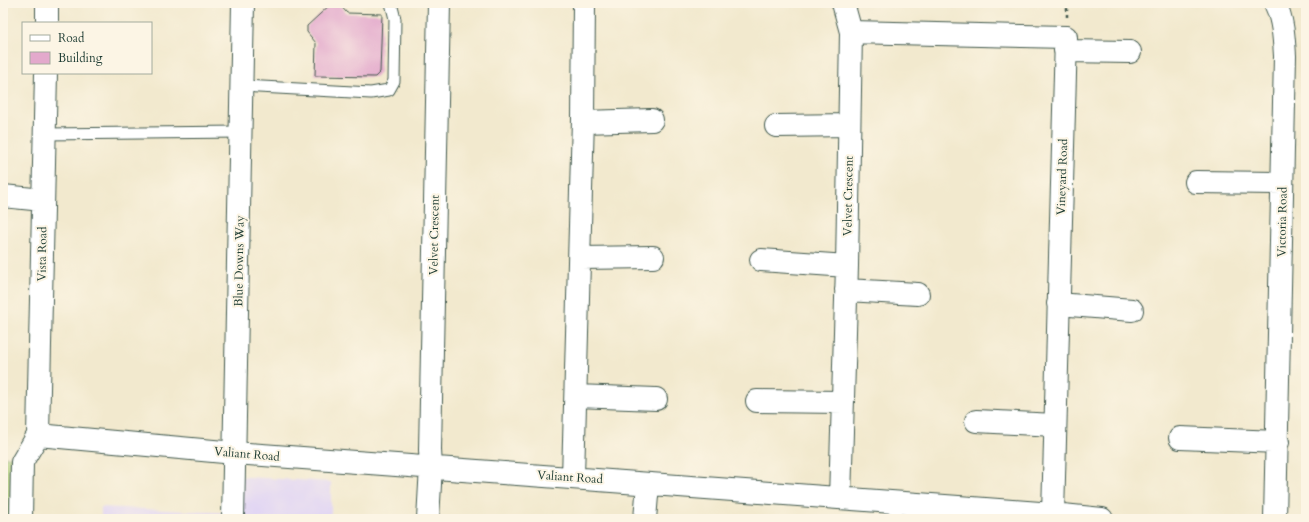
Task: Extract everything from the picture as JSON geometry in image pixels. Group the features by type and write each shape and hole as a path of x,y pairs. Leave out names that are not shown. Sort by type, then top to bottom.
{"street":[{"path":"47,3 47,22"},
{"name":"Blue Downs Way","path":"233,519 243,3"},
{"name":"Velvet Crescent","path":"428,519 431,467 430,450 439,3"},
{"path":"573,478 580,258 584,3"},
{"name":"Velvet Crescent","path":"840,498 847,266 850,32 843,3"},
{"name":"Victoria Road","path":"1275,3 1283,29 1285,56 1278,442 1275,519"},
{"name":"Vineyard Road","path":"850,32 1066,37 1053,514"},
{"path":"1065,50 1130,52"},
{"name":"Vista Road","path":"38,435 46,74"},
{"path":"583,122 652,120"},
{"path":"776,126 849,125"},
{"path":"1196,182 1282,183"},
{"path":"3,196 43,200"},
{"path":"580,258 653,257"},
{"path":"761,260 847,266"},
{"path":"846,290 918,294"},
{"path":"1058,304 1132,310"},
{"path":"576,396 656,399"},
{"path":"757,401 843,402"},
{"path":"976,421 1055,425"},
{"path":"21,519 22,462 38,435"},
{"name":"Valiant Road","path":"38,435 235,453 840,498 918,511 1053,514 1102,519"},
{"path":"1180,438 1278,442"},
{"path":"645,519 648,484"}],"lane":[{"path":"242,86 371,93 389,90 394,81 395,19 391,3"},
{"path":"44,134 241,132"}],"shaded area":[{"path":"232,476 331,482 331,519 101,519 101,507 231,513"}],"green space":[{"path":"3,457 12,457 10,519 3,519"}],"building":[{"path":"332,3 338,3 347,13 382,14 380,72 375,77 315,76 316,43 307,32 307,26"}]}
